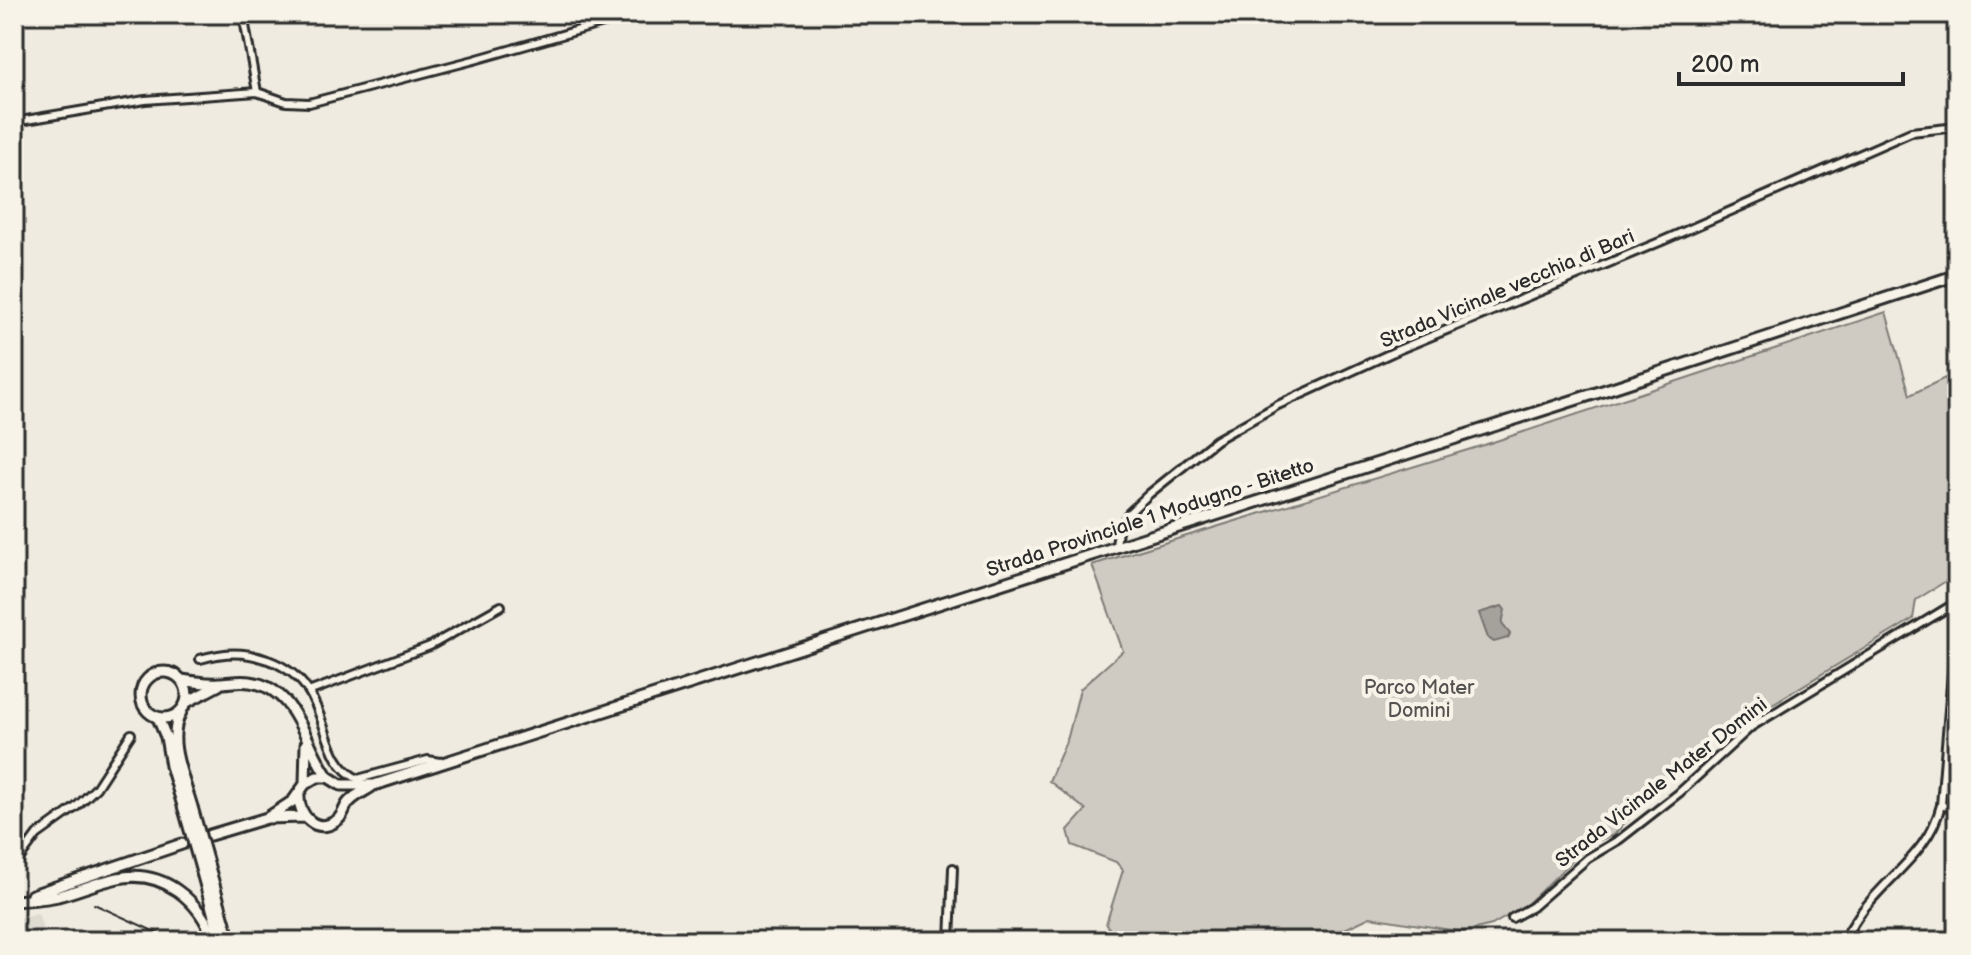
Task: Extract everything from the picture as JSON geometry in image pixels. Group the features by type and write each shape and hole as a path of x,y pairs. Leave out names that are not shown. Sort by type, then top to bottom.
{"main road":[{"name":"Strada Provinciale 1 Modugno - Bitetto","path":"374,785 1957,277"},
{"path":"175,765 174,734 176,722 185,706 186,687 176,675 161,672 144,683 141,689 142,704 158,718 172,718 185,706 221,684"},
{"path":"182,680 221,684 247,681 271,689 292,708 306,741 328,777 341,785 346,794 347,804 343,814 332,824 317,825 304,817 299,808 299,796 307,770 306,741"},
{"path":"158,718 230,941"},
{"path":"305,784 317,777 328,777"},
{"path":"341,785 374,785"},
{"path":"347,804 374,785"},
{"path":"267,818 299,796"},
{"path":"210,835 267,818 304,817"},
{"path":"14,901 182,844"},
{"path":"207,875 221,941"},
{"path":"14,901 58,896 120,877 155,879 182,893 194,905 214,941"}],"street":[{"path":"243,14 257,92"},
{"path":"14,122 145,100 257,92 299,105 635,14"},
{"name":"Strada Vicinale vecchia di Bari","path":"1116,546 1118,530 1129,513 1149,494 1216,440 1278,405 1398,350 1662,241 1911,132 1957,127"},
{"name":"Strada Vicinale Mater Domini","path":"1512,918 1532,907 1588,858 1620,839 1668,803 1751,727 1957,602"},
{"path":"311,691 430,646 501,606"},
{"path":"1841,941 1866,906 1932,833 1941,805 1957,613"},
{"path":"200,659 237,652 279,664 298,675 311,691 338,763 358,779 428,760 443,763"},
{"path":"14,866 37,835 96,788 131,734"},
{"path":"1941,805 1957,810"},
{"path":"950,941 953,868"}],"shaded area":[{"path":"1502,606 1505,610 1502,624 1510,634 1508,638 1494,642 1488,638 1479,613"},
{"path":"38,913 47,941 14,941 14,919"}],"green space":[{"name":"Parco Mater Domini","path":"1886,312 1910,395 1945,378 1957,393 1957,574 1916,600 1913,619 1683,758 1614,835 1591,843 1526,905 1492,925 1463,932 1370,917 1343,930 1269,941 1118,941 1106,924 1123,870 1116,862 1072,845 1068,830 1086,810 1049,781 1068,737 1080,689 1123,651 1092,565 1484,445"}],"railway":[{"path":"94,904 175,941"}]}
